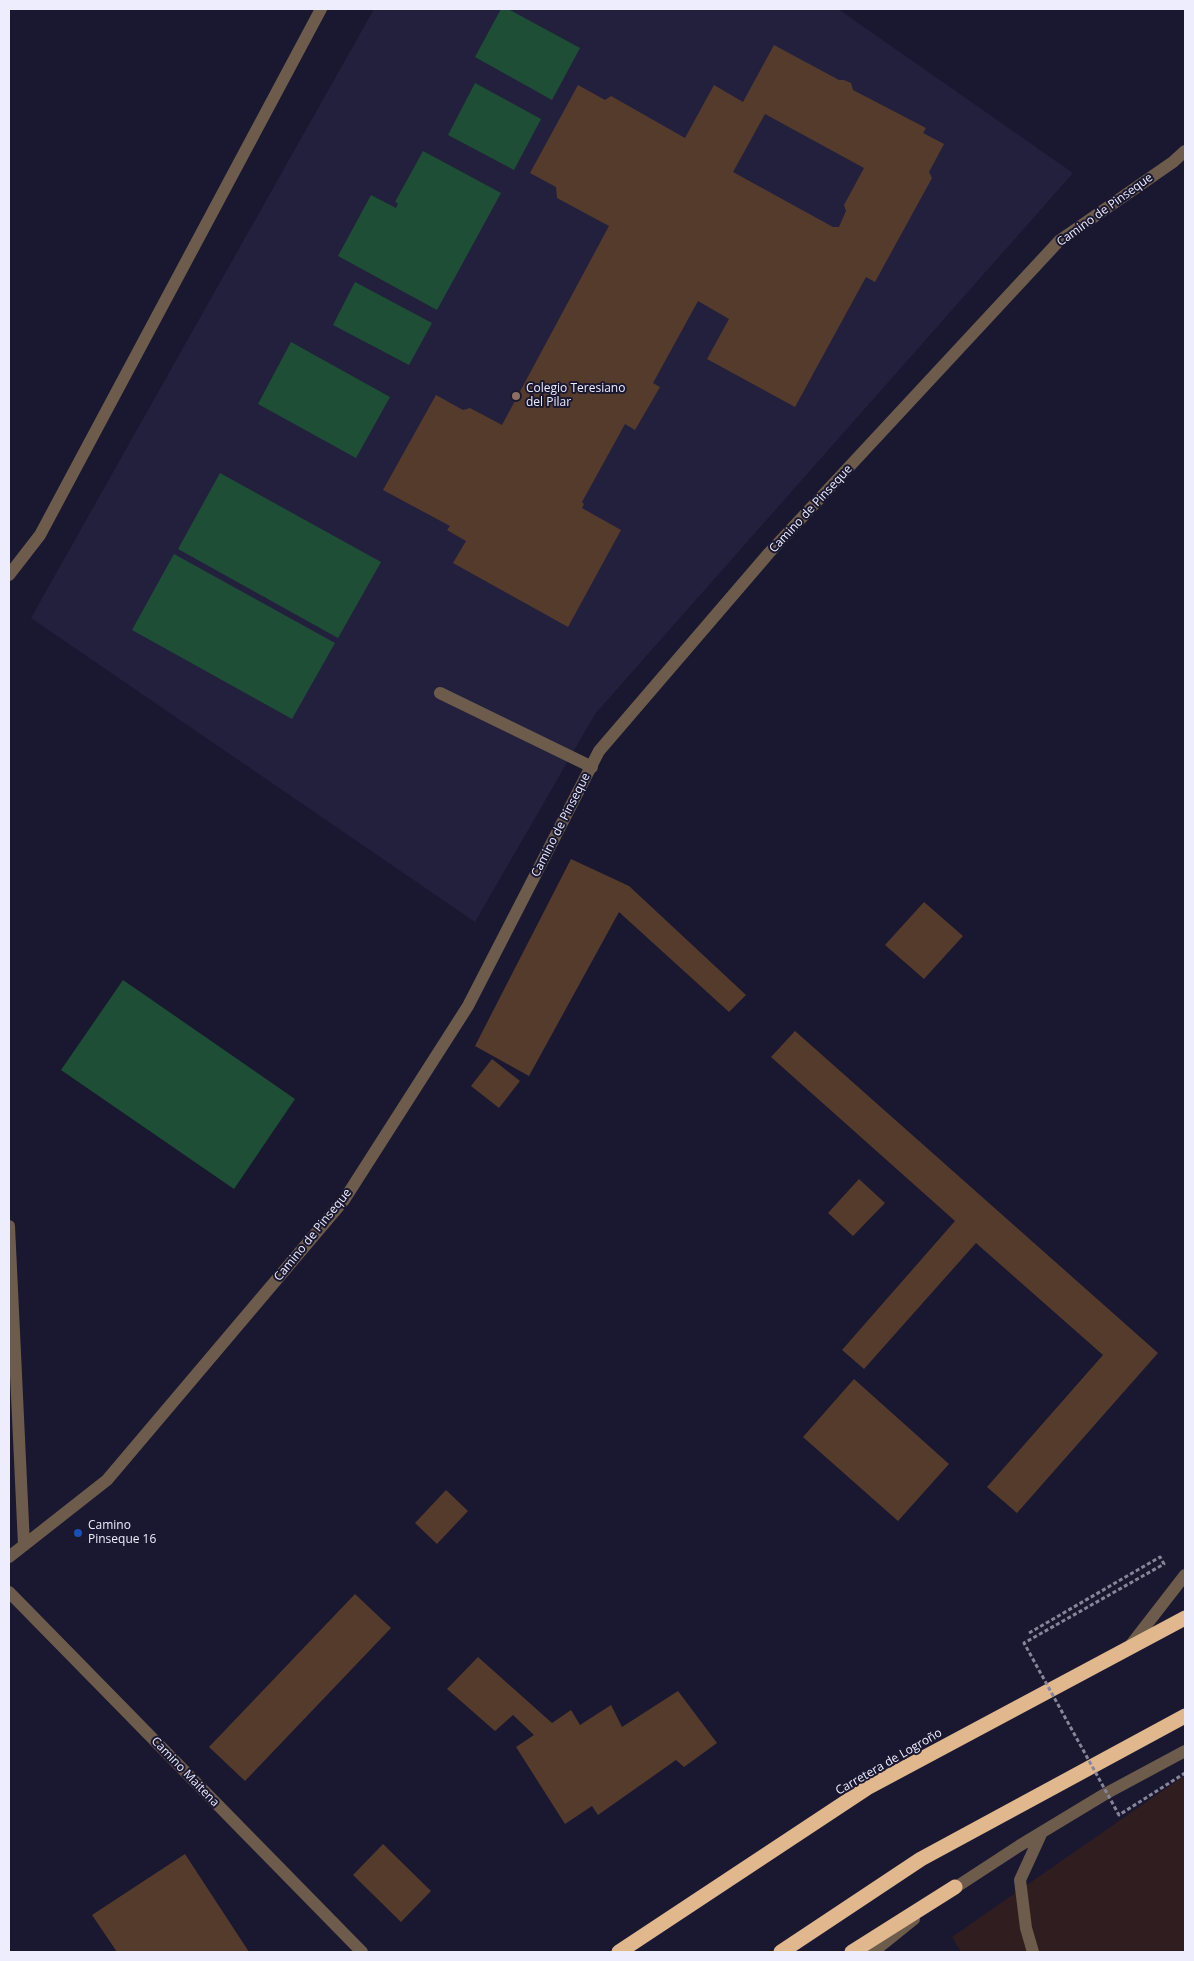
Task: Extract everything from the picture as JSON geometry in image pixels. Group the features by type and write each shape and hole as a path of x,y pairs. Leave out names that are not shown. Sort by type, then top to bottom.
{"highway":[{"name":"Carretera de Logroño","path":"619,1952 867,1788 1185,1618"},
{"path":"781,1952 922,1859 1185,1716"},
{"path":"852,1952 955,1887"}],"street":[{"path":"9,575 40,535 321,9"},
{"name":"Camino de Pinseque","path":"9,1557 107,1480 344,1200 468,1006 599,752 769,553 1059,241 1173,162 1185,151"},
{"path":"440,693 592,767"},
{"path":"9,1226 24,1545"},
{"path":"1127,1649 1185,1575"},
{"name":"Camino Maitena","path":"9,1592 362,1952"},
{"path":"873,1952 955,1887 1105,1794 1185,1751"},
{"path":"1033,1952 1026,1928 1020,1880 1042,1832"}],"path":[{"path":"1029,1633 1160,1557 1164,1564 1024,1644 1119,1815 1185,1773"}],"shaded area":[{"name":"Colegio Teresiano del Pilar","path":"374,9 838,9 1073,173 595,714 475,922 31,618"},
{"path":"1185,1775 1185,1952 961,1952 952,1937"}],"green space":[{"path":"501,9 508,9 580,48 552,100 475,57"},
{"path":"475,83 541,119 514,170 448,135"},
{"path":"423,151 501,193 437,310 338,256 371,195 396,208 398,203 395,202"},
{"path":"355,282 432,323 409,365 333,325"},
{"path":"291,342 390,397 356,458 258,404"},
{"path":"220,473 381,562 338,638 178,549"},
{"path":"174,554 335,643 292,719 132,630"},
{"path":"123,980 295,1099 234,1189 61,1070"}],"building":[{"path":"774,45 839,80 851,83 853,90 926,128 923,133 944,144 929,172 932,178 875,282 866,277 795,407 707,359 729,319 698,301 653,383 660,387 635,430 625,424 582,502 584,504 582,508 621,530 568,627 453,563 466,541 447,530 450,526 383,490 436,395 463,410 470,408 502,425 609,226 557,198 556,187 530,173 578,85 605,100 611,96 685,138 714,85 743,102","holes":["765,114 864,168 844,205 846,211 839,227 833,227 733,172"]},
{"path":"571,859 629,886 746,995 729,1012 619,912 529,1076 475,1046"},
{"path":"924,902 963,936 924,979 885,945"},
{"path":"795,1031 1158,1353 1017,1513 987,1487 1103,1355 976,1243 864,1369 842,1350 955,1221 771,1057"},
{"path":"492,1059 520,1081 499,1108 471,1086"},
{"path":"859,1179 885,1203 853,1236 828,1213"},
{"path":"854,1379 949,1464 898,1521 803,1437"},
{"path":"446,1490 468,1511 437,1544 415,1523"},
{"path":"355,1594 391,1628 245,1781 209,1747"},
{"path":"478,1657 552,1723 571,1710 580,1725 611,1705 622,1727 678,1691 717,1743 684,1767 676,1760 598,1815 592,1806 565,1824 516,1747 534,1735 513,1715 495,1731 447,1689"},
{"path":"383,1844 431,1891 401,1922 353,1875"},
{"path":"185,1854 249,1952 117,1952 92,1915"}],"place":[{"name":"Colegio Teresiano del Pilar","path":"516,396"},
{"name":"Camino Pinseque 16","path":"78,1533"}]}
